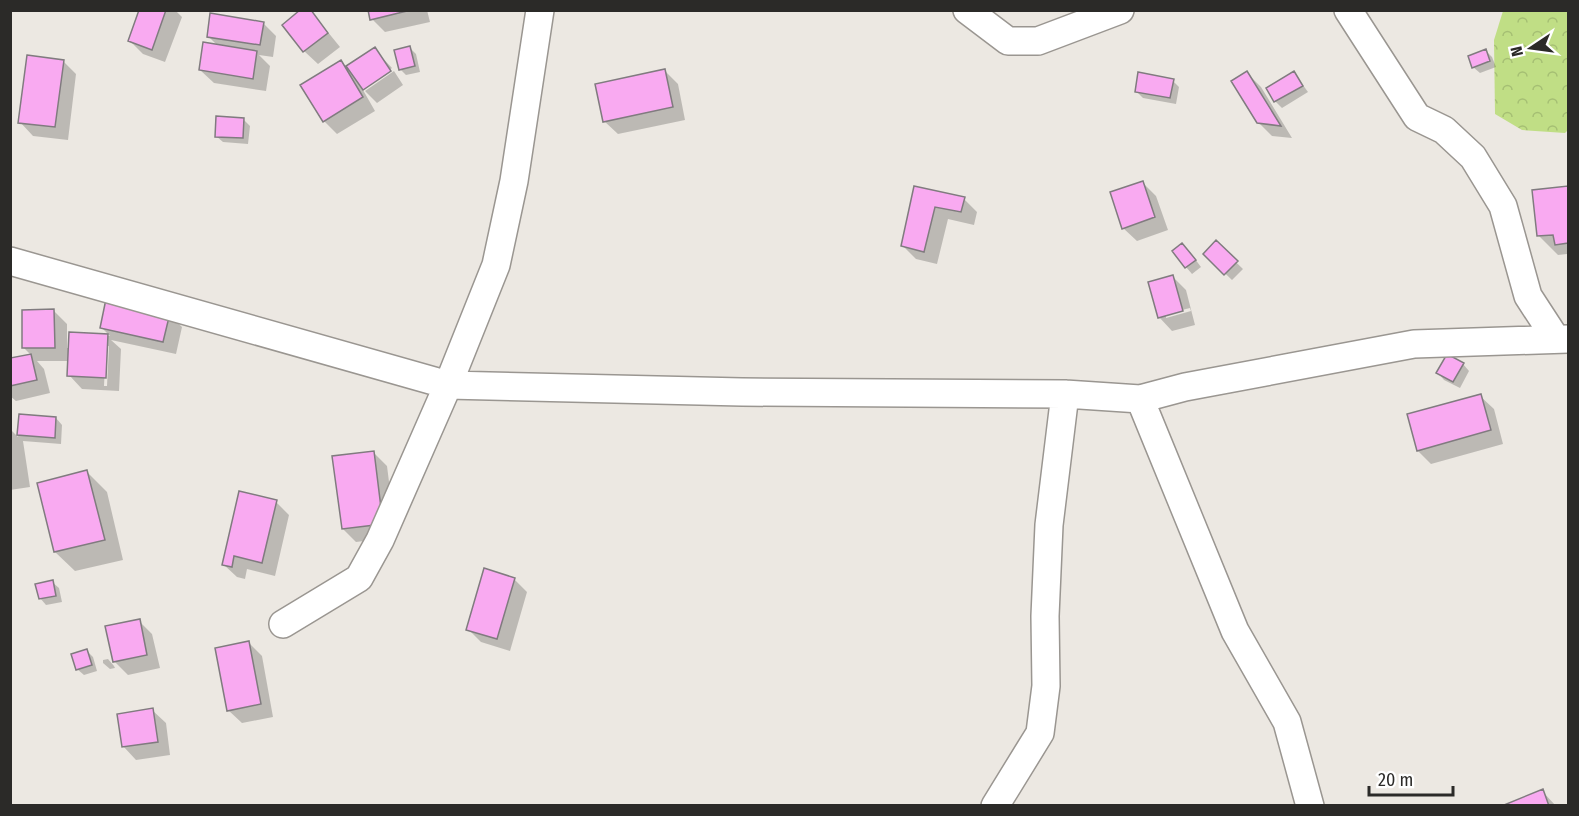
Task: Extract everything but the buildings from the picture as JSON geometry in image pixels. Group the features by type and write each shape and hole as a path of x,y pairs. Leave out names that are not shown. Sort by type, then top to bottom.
{"street":[{"path":"283,624 359,578 380,540 448,385 496,265 514,181 540,10"},
{"path":"967,10 1008,41 1038,41 1120,10"},
{"path":"1348,10 1417,117 1444,130 1473,157 1503,206 1528,296 1562,339"},
{"path":"10,261 448,385 730,392 1065,394 1140,399 1220,380 1414,344 1562,339"},
{"path":"995,806 1040,733 1046,686 1045,616 1049,525 1065,394"},
{"path":"1140,399 1234,631 1287,722 1310,806"}],"green space":[{"path":"1503,11 1568,11 1568,130 1565,133 1522,130 1495,114 1494,40"}]}
